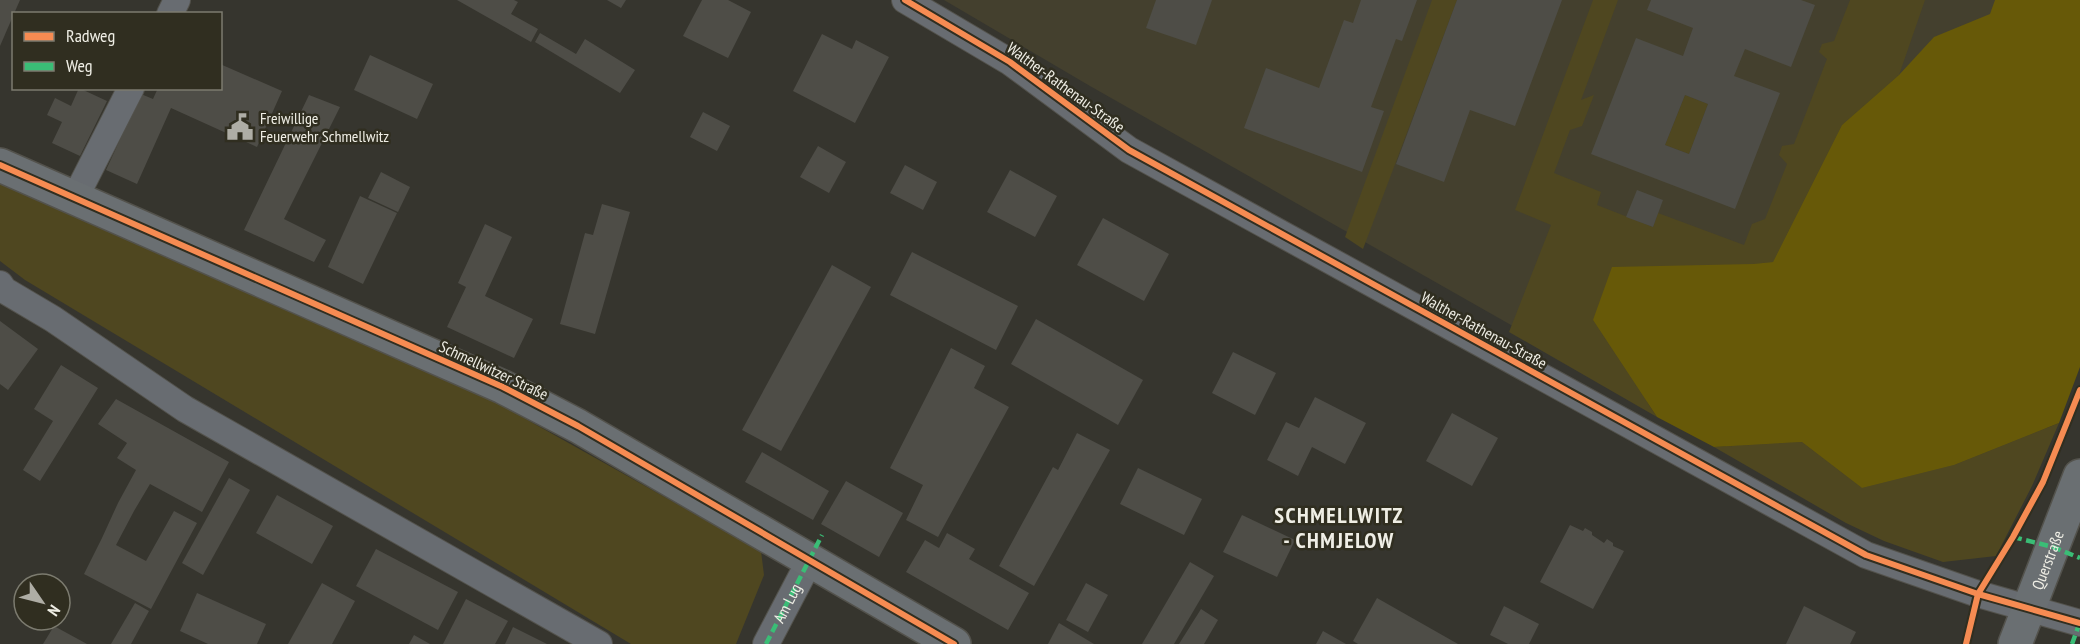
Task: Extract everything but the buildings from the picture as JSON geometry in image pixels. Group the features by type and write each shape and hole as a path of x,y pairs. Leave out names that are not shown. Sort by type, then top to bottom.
{"street":[{"name":"Walther-Rathenau-Straße","path":"905,0 1010,62 1129,150 1866,555 1978,594 2080,623"},
{"path":"75,198 130,90"},
{"name":"Schmellwitzer Straße","path":"0,165 504,387 578,426 954,644"},
{"path":"0,284 4,290 53,319 185,409 599,644"},
{"name":"Querstraße","path":"2015,644 2080,476"},
{"name":"Am Lug","path":"766,644 809,562"}],"shaded area":[{"path":"944,0 2080,0 2080,347 2000,530 1883,536 1090,86"},
{"path":"1432,0 1457,0 1363,249 1345,237"},
{"path":"1593,0 1618,0 1581,100 1594,95 1582,126 1570,130 1554,173 1601,192 1597,205 1653,227 1658,213 1744,245 1752,224 1765,219 1787,164 1779,155 1782,146 1794,144 1827,59 1819,52 1822,44 1834,41 1850,0 1925,0 1899,75 1842,125 1773,262 1753,264 1593,320 1657,417 1509,332 1551,225 1515,210"},
{"path":"1995,0 2080,0 2080,367 2059,423 1954,465 1862,488 1802,442 1714,447 1657,417 1593,320 1612,267 1773,262 1842,125 1899,75 1934,37 1990,14"},
{"path":"1685,95 1708,104 1689,154 1665,145"},
{"path":"0,180 499,404 761,551 764,575 736,644 631,644 25,280 0,261"},
{"path":"2059,423 2032,486 1996,556 1943,562 1884,541 1846,523 1714,447 1802,442 1862,488 1954,465"}],"marked path":[{"path":"766,644 822,535"},
{"path":"2013,537 2053,547 2080,558"},
{"path":"2072,644 2080,622"}],"cycle path":[{"path":"905,0 1010,62 1129,150 1866,555 1978,594 2080,623"},
{"path":"0,165 503,387 578,426 954,644"},
{"path":"1966,644 1978,594 2043,482 2080,390"}],"place":[{"name":"Freiwillige Feuerwehr Schmellwitz","path":"240,127"}],"district":[{"name":"SCHMELLWITZ - CHMJELOW","path":"1339,528"}]}
